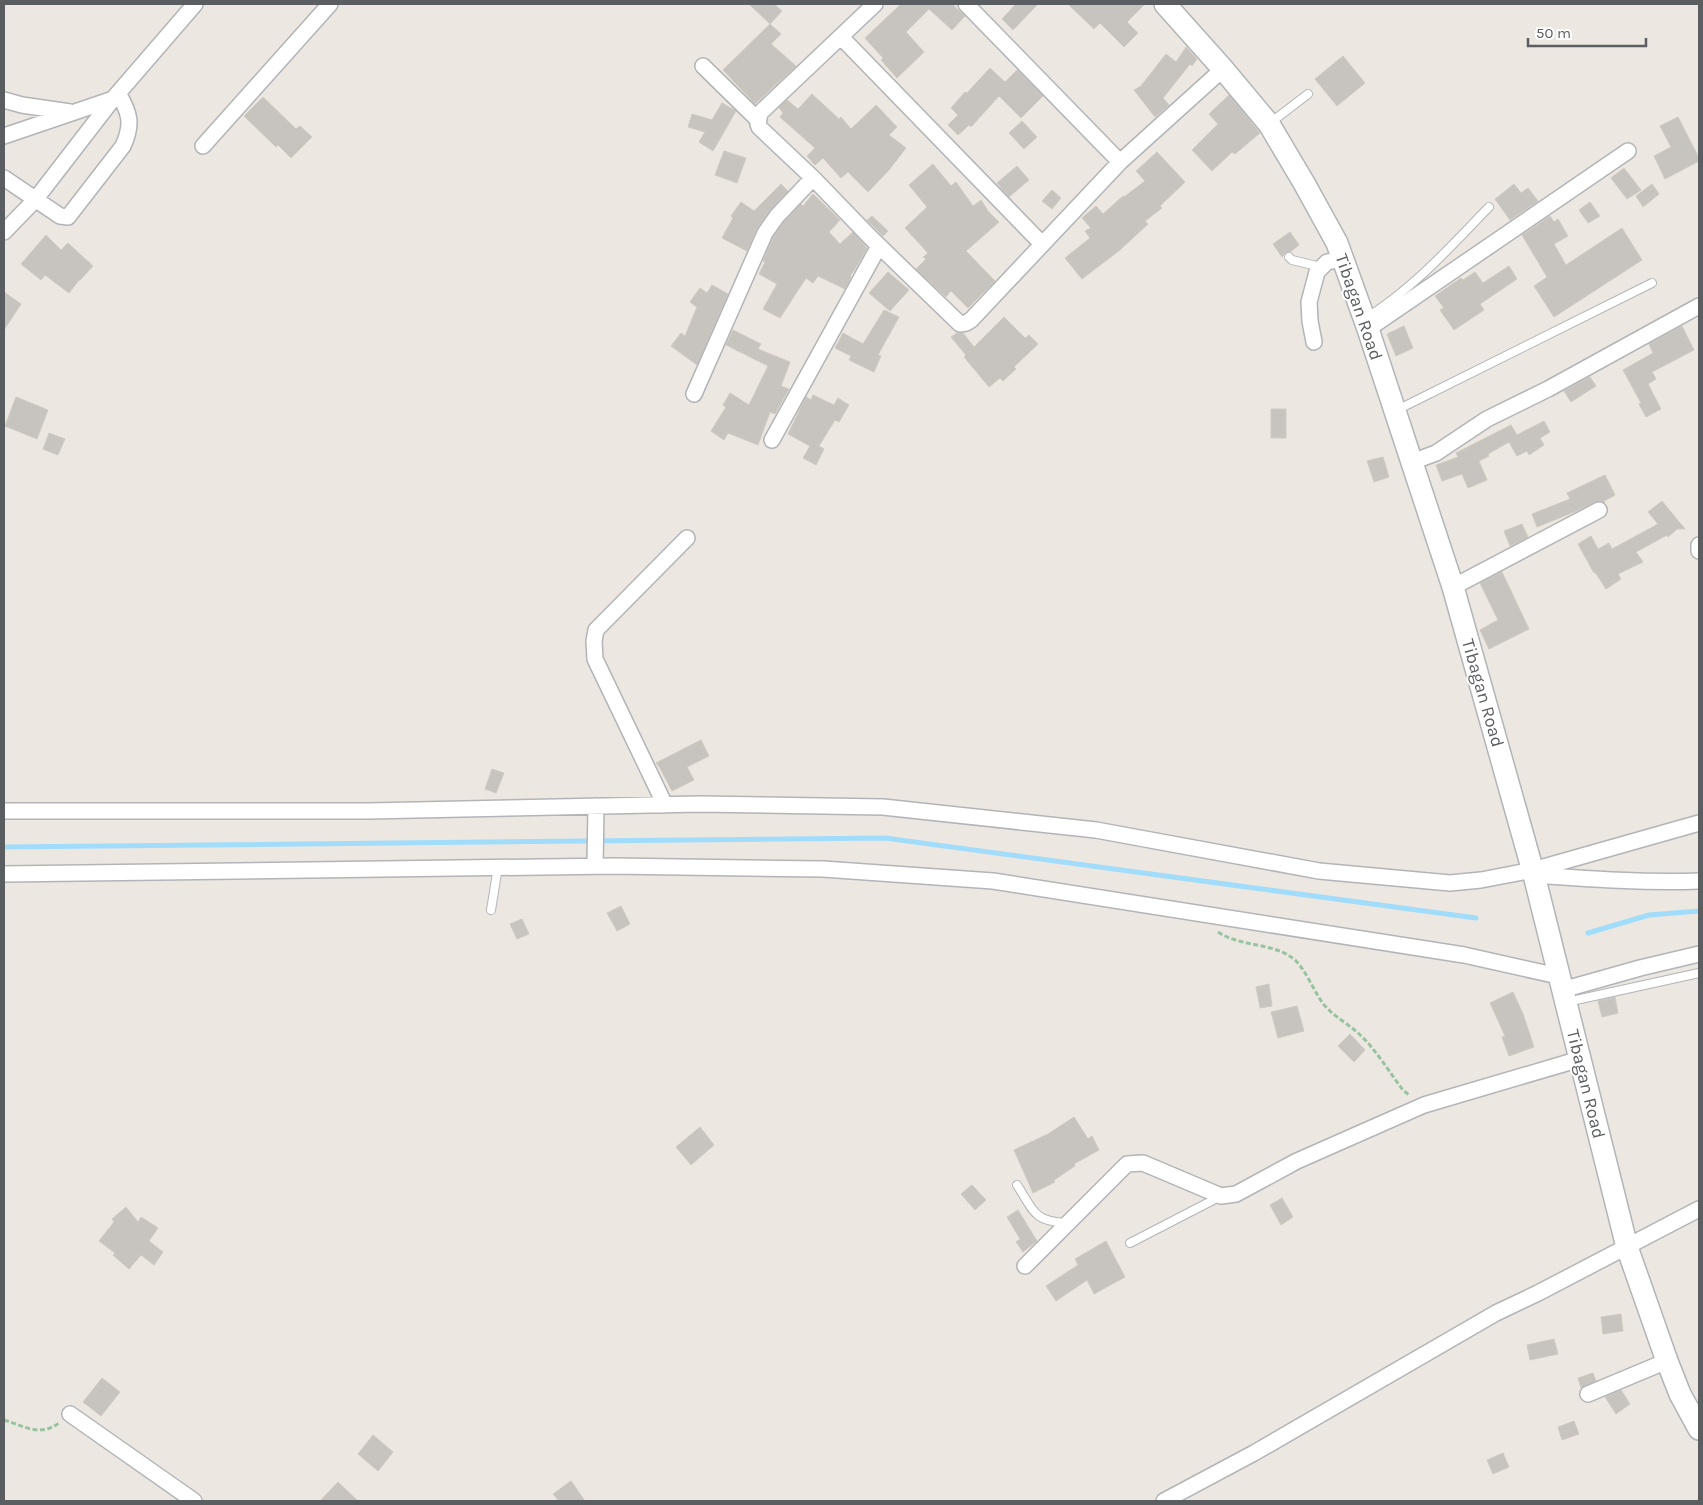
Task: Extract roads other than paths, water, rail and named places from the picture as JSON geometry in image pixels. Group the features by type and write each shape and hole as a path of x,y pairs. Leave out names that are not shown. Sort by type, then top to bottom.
{"main road":[{"name":"Tibagan Road","path":"1168,5 1268,124 1304,182 1337,243 1343,259 1453,588 1534,872 1627,1247 1680,1394 1699,1429"}],"street":[{"path":"4,232 35,200 115,96 195,4"},
{"path":"203,146 330,4"},
{"path":"875,4 760,113 759,127 960,324 971,320 1120,162 1223,70"},
{"path":"966,4 1120,162"},
{"path":"841,37 1042,244"},
{"path":"703,66 758,120"},
{"path":"4,136 74,113 115,96"},
{"path":"4,178 60,216 68,217 123,146 128,134 129,116 115,96"},
{"path":"4,100 22,106 74,113"},
{"path":"1366,324 1628,151"},
{"path":"694,394 765,233 776,216 813,178"},
{"path":"772,440 802,391 879,246"},
{"path":"1314,342 1309,302 1317,272 1326,262 1343,259"},
{"path":"1412,462 1436,453 1487,419 1556,384 1699,306"},
{"path":"1453,588 1599,510"},
{"path":"665,805 595,659 594,641 596,630 686,538"},
{"path":"1699,545 1699,551"},
{"path":"4,811 596,811 665,805 883,808 1096,830 1319,871 1450,883 1534,872 1699,823"},
{"path":"595,861 596,811"},
{"path":"4,874 498,867 595,861 823,868 993,881 1464,955 1562,989 1699,954"},
{"path":"1534,872 1614,881 1699,881"},
{"path":"1025,1266 1127,1164 1144,1163 1221,1196 1236,1194 1297,1161 1424,1105 1580,1059"},
{"path":"1164,1501 1254,1453 1496,1313 1699,1209"},
{"path":"1588,1394 1667,1361"},
{"path":"70,1414 194,1501"}],"lane":[{"path":"1268,124 1308,94"},
{"path":"1366,324 1414,283 1489,207"},
{"path":"1289,257 1292,260 1321,267"},
{"path":"1395,410 1652,283"},
{"path":"491,910 498,867"},
{"path":"1562,989 1699,973"},
{"path":"1017,1185 1034,1213 1042,1220 1066,1224"},
{"path":"1130,1243 1221,1196"}],"waterway":[{"path":"4,847 885,838 1476,918"},
{"path":"1588,933 1649,915 1699,911"}]}
